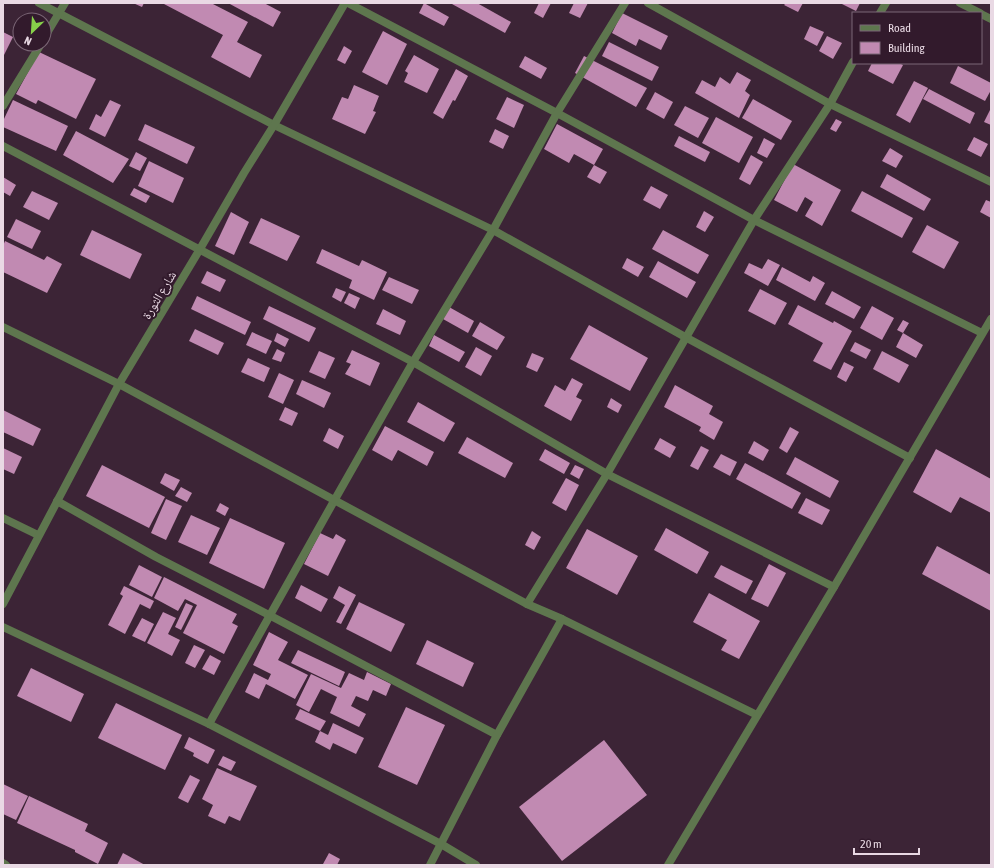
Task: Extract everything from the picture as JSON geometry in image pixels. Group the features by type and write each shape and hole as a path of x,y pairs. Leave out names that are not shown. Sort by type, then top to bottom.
{"street":[{"path":"39,3 274,125 493,230 687,338 910,458"},
{"path":"52,26 65,3"},
{"name":"شارع الثورة","path":"3,604 38,535 119,384 200,250 345,3"},
{"path":"348,3 557,113 754,220 982,333"},
{"path":"209,724 334,501 414,362 493,230 557,113 625,3"},
{"path":"648,3 830,104 991,182"},
{"path":"881,12 886,3"},
{"path":"960,3 978,12"},
{"path":"982,14 991,19"},
{"path":"3,106 36,52"},
{"path":"527,604 608,474 754,220 830,104 852,64"},
{"path":"3,146 414,362 608,474 834,587"},
{"path":"668,865 834,587 991,319"},
{"path":"3,327 119,384 527,604 562,619 757,715"},
{"path":"57,502 156,557 270,615 497,735"},
{"path":"3,518 38,535"},
{"path":"430,865 497,735 562,619"},
{"path":"3,628 209,724 441,844 476,865"}],"building":[{"path":"133,3 144,3 142,7"},
{"path":"211,3 248,22 237,42 262,55 250,78 211,57 223,35 164,4"},
{"path":"228,3 264,3 281,12 273,27"},
{"path":"424,3 449,17 444,26 419,13"},
{"path":"452,3 477,3 511,22 505,33"},
{"path":"539,3 551,3 543,18 534,13"},
{"path":"574,3 588,3 580,18 569,13"},
{"path":"786,3 803,3 798,12 784,5"},
{"path":"840,3 860,3 856,11"},
{"path":"622,13 668,36 661,50 639,39 636,46 612,33"},
{"path":"810,26 824,32 817,46 804,39"},
{"path":"383,31 407,44 387,85 362,72"},
{"path":"3,32 12,36 12,39 3,57"},
{"path":"827,36 842,43 833,59 819,51"},
{"path":"609,42 659,67 652,81 602,56"},
{"path":"344,46 352,51 345,64 337,60"},
{"path":"39,52 96,79 76,119 38,100 36,104 16,94"},
{"path":"414,55 439,69 427,93 404,82 408,73 405,71"},
{"path":"525,56 547,68 541,79 519,67"},
{"path":"584,56 647,88 636,107 575,73"},
{"path":"872,64 903,65 893,84 868,71"},
{"path":"958,66 991,83 991,90 985,101 950,83"},
{"path":"456,69 468,76 455,101 453,100 443,119 433,113"},
{"path":"737,72 751,80 745,91 750,95 739,118 695,93 702,80 715,87 720,77 730,84"},
{"path":"914,81 928,88 910,123 896,115"},
{"path":"354,85 379,96 373,111 376,112 365,134 332,119 342,97 348,99"},
{"path":"929,89 975,113 970,124 923,99"},
{"path":"655,92 673,102 664,119 646,109"},
{"path":"507,97 524,105 514,128 496,119"},
{"path":"753,99 792,121 781,140 742,118"},
{"path":"13,100 68,126 56,151 3,127 3,121"},
{"path":"110,100 121,105 105,137 89,129 96,114 101,117"},
{"path":"685,106 709,118 698,138 674,125"},
{"path":"991,108 991,125 984,122"},
{"path":"716,117 753,137 739,163 702,143"},
{"path":"836,119 842,122 836,132 830,129"},
{"path":"145,124 195,147 187,164 138,140"},
{"path":"557,124 603,149 594,165 574,154 569,163 544,149"},
{"path":"495,129 509,136 503,149 489,142"},
{"path":"76,131 129,159 113,183 63,155"},
{"path":"679,136 710,152 705,162 674,146"},
{"path":"974,137 988,144 981,157 967,150"},
{"path":"764,138 775,144 767,158 757,153"},
{"path":"890,148 903,156 896,168 882,161"},
{"path":"136,152 147,158 140,171 129,166"},
{"path":"751,155 763,162 750,185 739,179"},
{"path":"149,161 184,178 173,203 138,186"},
{"path":"793,164 841,190 822,226 805,216 813,202 805,197 797,212 774,200"},
{"path":"594,165 607,172 600,184 587,177"},
{"path":"887,174 931,199 924,211 880,187"},
{"path":"3,177 16,185 10,196 3,192"},
{"path":"651,186 668,195 660,209 643,200"},
{"path":"134,188 150,196 146,203 130,195"},
{"path":"32,191 58,203 49,220 23,207"},
{"path":"862,191 913,218 902,238 851,211"},
{"path":"986,200 991,202 991,218 980,212"},
{"path":"704,211 714,217 705,232 696,227"},
{"path":"231,212 249,222 234,255 215,246"},
{"path":"261,218 300,236 287,261 249,243"},
{"path":"16,219 41,231 32,249 7,237"},
{"path":"927,225 959,242 944,269 912,252"},
{"path":"92,230 142,254 130,279 80,255"},
{"path":"663,230 709,255 698,274 652,249"},
{"path":"5,241 44,260 47,256 62,264 47,293 3,272 3,246"},
{"path":"322,249 359,266 362,260 387,272 374,300 349,288 352,280 316,263"},
{"path":"627,258 644,267 638,277 622,268"},
{"path":"768,259 780,265 768,286 744,273 749,263 762,269"},
{"path":"658,261 696,282 687,298 649,277"},
{"path":"782,267 810,282 813,276 825,283 815,301 776,280"},
{"path":"207,271 226,280 220,292 201,283"},
{"path":"389,277 419,290 412,304 382,290"},
{"path":"336,288 346,292 341,302 332,297"},
{"path":"760,289 787,303 775,325 748,311"},
{"path":"832,291 861,307 854,319 825,304"},
{"path":"349,293 360,298 355,309 344,303"},
{"path":"197,296 251,322 245,335 191,309"},
{"path":"798,305 833,323 834,321 852,331 831,370 813,361 823,343 788,324"},
{"path":"269,306 316,328 309,342 263,319"},
{"path":"872,306 894,318 882,340 860,328"},
{"path":"449,307 474,321 468,333 443,319"},
{"path":"383,309 406,321 400,335 376,324"},
{"path":"903,320 909,323 903,333 897,330"},
{"path":"480,322 505,337 497,350 472,336"},
{"path":"589,325 648,358 630,391 570,359"},
{"path":"195,329 224,343 218,355 189,341"},
{"path":"252,332 272,341 266,354 246,345"},
{"path":"277,333 289,339 285,347 274,341"},
{"path":"903,333 923,345 916,358 896,347"},
{"path":"434,335 465,352 459,362 429,346"},
{"path":"855,342 871,350 866,359 850,351"},
{"path":"476,347 492,356 481,376 465,367"},
{"path":"277,349 285,353 281,362 272,359"},
{"path":"352,350 380,363 370,386 345,374 351,364 346,362"},
{"path":"319,351 335,358 325,379 309,372"},
{"path":"882,351 909,365 899,383 873,369"},
{"path":"532,353 544,358 537,372 526,367"},
{"path":"248,358 270,368 264,382 241,372"},
{"path":"844,362 854,367 846,382 837,377"},
{"path":"279,373 294,380 283,404 268,397"},
{"path":"572,378 583,384 576,397 582,400 571,421 544,406 555,385 565,391"},
{"path":"302,380 331,393 324,408 296,394"},
{"path":"675,385 713,406 709,414 723,422 714,440 699,431 701,427 664,407"},
{"path":"611,398 622,405 618,413 607,407"},
{"path":"418,402 455,423 444,442 407,422"},
{"path":"285,407 298,413 292,426 279,420"},
{"path":"3,410 41,429 33,446 3,432"},
{"path":"385,426 434,452 427,466 398,450 392,461 372,450"},
{"path":"790,427 799,432 787,453 779,448"},
{"path":"329,428 344,436 338,449 323,441"},
{"path":"467,437 513,463 505,478 458,453"},
{"path":"660,438 676,447 670,458 654,449"},
{"path":"754,441 769,450 763,461 748,453"},
{"path":"701,446 709,450 698,470 690,466"},
{"path":"3,448 22,457 14,474 3,469"},
{"path":"545,449 570,463 564,474 539,460"},
{"path":"936,449 991,479 991,513 960,497 951,513 913,492"},
{"path":"721,454 737,462 730,476 713,467"},
{"path":"795,457 839,481 830,498 786,474"},
{"path":"745,463 801,493 792,509 736,479"},
{"path":"102,465 165,497 149,528 86,496"},
{"path":"575,465 584,469 579,479 570,474"},
{"path":"165,473 180,480 174,491 160,483"},
{"path":"566,478 579,485 566,511 552,503"},
{"path":"181,487 192,493 187,502 175,496"},
{"path":"806,498 830,510 822,525 798,513"},
{"path":"166,499 182,506 166,540 151,533"},
{"path":"220,503 229,508 225,516 216,511"},
{"path":"191,515 220,528 207,555 178,542"},
{"path":"230,518 285,543 264,589 209,563"},
{"path":"666,528 709,552 697,574 654,550"},
{"path":"587,529 638,556 617,595 566,568"},
{"path":"532,531 541,537 534,550 525,545"},
{"path":"320,533 333,539 336,534 346,540 328,576 304,564"},
{"path":"937,546 991,575 991,611 922,574"},
{"path":"769,564 786,573 768,607 751,599"},
{"path":"139,565 162,577 152,597 129,585"},
{"path":"721,565 753,581 746,594 714,577"},
{"path":"164,577 237,614 232,623 238,626 224,654 183,633 197,605 185,599 178,611 154,598"},
{"path":"301,585 328,599 321,612 295,598"},
{"path":"124,586 154,601 150,609 140,604 125,634 108,625 123,596 120,594"},
{"path":"339,586 356,595 341,624 336,622 345,605 333,598"},
{"path":"709,593 760,621 739,659 721,650 727,640 693,622"},
{"path":"359,602 405,624 391,652 346,629"},
{"path":"186,603 193,606 181,630 175,627"},
{"path":"163,612 176,618 168,634 180,640 172,656 147,643"},
{"path":"142,618 154,624 145,642 132,636"},
{"path":"269,632 288,642 278,660 308,675 295,699 266,684 259,699 245,692 254,673 268,680 271,674 253,665"},
{"path":"427,640 474,663 463,687 416,664"},
{"path":"194,645 205,650 195,668 185,663"},
{"path":"298,650 345,672 339,686 291,663"},
{"path":"210,655 221,661 214,675 202,669"},
{"path":"31,668 84,694 71,722 17,696"},
{"path":"367,672 391,684 386,696 373,690 368,701 356,696 351,706 366,714 359,727 330,713 337,697 321,689 309,712 296,705 311,674 341,688 349,673 364,680"},
{"path":"116,703 182,735 165,770 98,738"},
{"path":"406,707 445,725 417,785 378,767"},
{"path":"300,709 326,721 320,731 295,719"},
{"path":"333,723 364,738 356,754 333,743 330,750 315,742 320,731 328,735"},
{"path":"189,737 215,750 208,764 193,756 194,753 184,748"},
{"path":"604,740 647,795 562,861 519,807"},
{"path":"223,756 236,762 231,771 218,765"},
{"path":"217,768 257,786 240,821 229,816 225,824 208,816 213,805 202,799"},
{"path":"190,775 200,780 188,803 178,798"},
{"path":"3,784 28,796 16,820 3,814"},
{"path":"29,796 88,824 85,831 108,843 98,864 75,852 75,850 17,823"},
{"path":"123,853 145,865 117,865"},
{"path":"329,853 340,859 337,865 323,864"}]}
